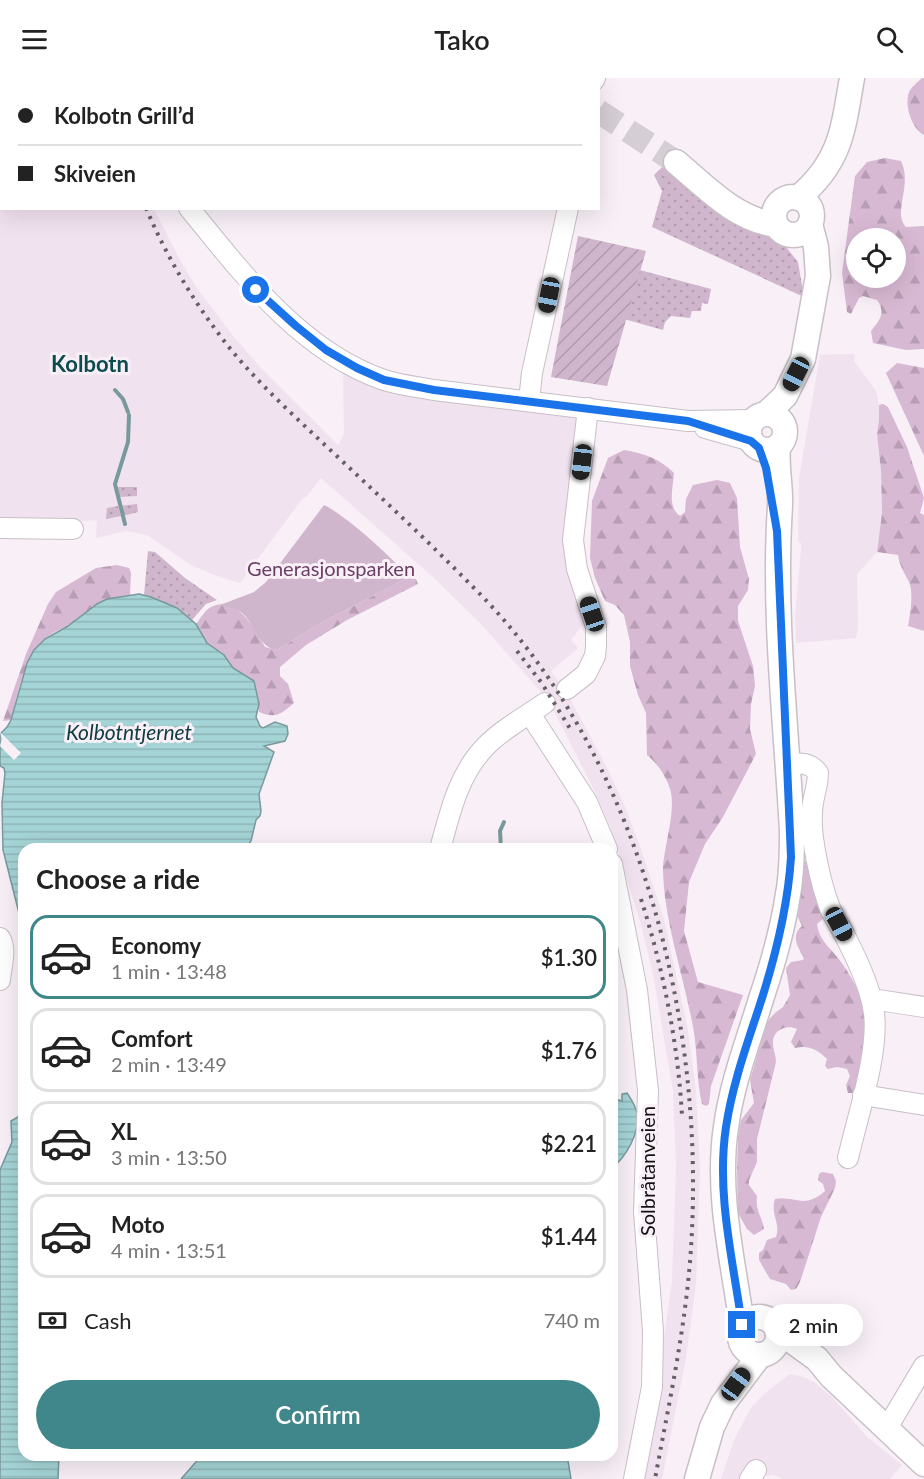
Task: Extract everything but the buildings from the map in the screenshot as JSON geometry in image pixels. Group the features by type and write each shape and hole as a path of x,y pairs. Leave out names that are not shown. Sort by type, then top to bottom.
{"main road":[{"path":"794,216 826,169 841,138 852,78"},
{"path":"676,162 714,193 762,204 794,216 817,259 818,276 803,359 804,376 798,398 766,433 766,468 777,531 792,831 789,894 772,962 733,1092 725,1136 723,1190 741,1333 747,1351 768,1339"},
{"path":"732,1253 768,1339"},
{"path":"697,1479 711,1427 714,1400 741,1333 753,1317 768,1339 817,1359 831,1376 924,1464"},
{"path":"711,1427 728,1395 768,1339"}],"street":[{"path":"191,210 266,299 308,336 341,360 370,375 399,384 766,433"},
{"path":"529,401 532,373 568,210"},
{"path":"567,689 586,674 597,646 596,627 577,569 573,540 588,408"},
{"path":"0,528 73,530"},
{"path":"442,843 455,797 471,765 492,741 537,709 587,802 604,843"},
{"path":"788,764 807,764 818,772 812,816 813,843 830,908 847,939 872,999 873,1044 848,1158"},
{"name":"Solbråtanveien","path":"618,894 637,990 648,1091 644,1212 653,1331 652,1387 634,1479"},
{"path":"0,938 3,942 3,951 0,980"},
{"path":"872,999 924,1007"},
{"path":"863,1095 924,1105"},
{"path":"887,1428 924,1366"}],"shaded area":[{"path":"0,210 155,210 197,288 234,337 261,368 338,445 344,434 343,372 405,386 588,408 582,529 585,622 571,640 578,648 551,671 569,697 605,764 641,849 664,919 688,1030 696,1092 700,1169 696,1283 686,1358 662,1479 641,1479 653,1416 672,1281 676,1167 673,1091 653,974 640,921 618,851 618,843 615,843 597,796 552,707 481,624 434,578 321,478 302,499 240,583 191,565 147,535 126,531 96,538 97,520 56,523 0,522"},
{"path":"855,354 854,361 876,391 879,405 877,434 882,513 877,552 857,574 858,628 856,638 796,643 795,616 801,550 801,543 798,542 799,478 820,355"},
{"path":"790,1374 814,1382 832,1397 867,1437 902,1465 890,1479 783,1479 773,1475 759,1479 721,1479 734,1440 751,1408 765,1393"}],"green space":[{"path":"924,78 924,135 916,128 908,110 910,90"},
{"path":"885,158 901,161 905,179 901,206 902,221 906,227 924,226 924,349 906,350 873,343 871,331 881,313 877,300 863,296 859,298 851,314 847,312 842,273 846,243 846,288 906,288 906,228 848,228 855,176 867,162"},
{"path":"663,166 739,220 778,237 798,262 804,297 652,227 662,191 654,175"},
{"path":"578,236 646,251 607,386 551,377"},
{"path":"636,269 711,289 708,304 702,303 701,311 692,311 690,318 671,316 665,322 663,330 624,319"},
{"path":"897,363 924,368 924,456 886,373"},
{"path":"883,404 888,407 907,447 924,498 920,513 924,515 924,631 908,626 911,592 898,555 877,552 882,513 877,434 879,405"},
{"path":"624,450 651,457 674,473 672,502 673,508 680,516 685,512 686,499 693,485 717,480 730,483 737,498 740,547 749,579 748,590 738,606 738,621 753,666 755,686 751,704 750,729 756,754 723,817 705,844 689,882 684,931 698,982 743,995 711,1086 709,1104 706,1106 702,1104 700,1095 693,1027 664,889 663,870 672,798 661,770 647,755 646,713 630,666 630,642 624,615 615,605 605,601 595,578 590,558 592,501 608,458"},
{"path":"116,487 137,487 137,496 118,497"},
{"path":"137,504 138,512 123,516 120,506"},
{"name":"Generasjonsparken","path":"324,505 368,538 409,577 319,624 277,650 271,648 261,640 242,613 220,605 254,592 266,582"},
{"path":"118,506 121,516 106,519 107,508"},
{"path":"148,551 155,552 185,578 217,600 206,604 192,620 177,608 144,595"},
{"path":"117,565 129,568 131,573 130,595 114,598 101,604 45,639 26,666 11,720 3,721 26,654 48,604 56,592 96,568"},
{"path":"409,577 416,579 418,584 347,620 306,645 280,667 280,676 288,684 294,703 282,713 274,715 259,712 257,695 251,680 233,668 224,655 207,643 196,624 208,609 218,605 227,605 243,614 265,647 277,650 319,624"},
{"path":"806,861 809,863 826,916 817,924 820,935 850,975 864,1006 867,1021 866,1048 863,1067 854,1093 848,1093 846,1085 850,1076 847,1069 837,1067 828,1069 825,1066 827,1059 820,1053 808,1048 795,1048 791,1042 797,1029 789,1027 781,1029 773,1038 776,1062 757,1139 757,1162 749,1180 749,1185 757,1196 757,1206 764,1229 754,1235 747,1229 738,1213 738,1136 741,1120 754,1103 750,1080 767,1022 783,1007 790,995 786,968 791,962 804,958 798,946 796,934 802,926 798,917 802,865"},
{"path":"822,1172 833,1174 836,1181 835,1188 821,1217 800,1282 796,1289 791,1290 786,1284 770,1279 759,1260 759,1253 763,1250 767,1240 776,1237 775,1199 805,1201 818,1197 825,1191 823,1184 818,1180"}],"water":[{"name":"Kolbotntjernet","path":"139,594 177,608 196,624 207,643 224,655 233,668 254,681 259,704 256,717 260,726 263,728 275,722 287,726 288,734 285,741 264,746 274,752 259,794 261,811 250,843 18,843 18,909 3,850 2,803 5,773 4,768 0,766 0,734 11,720 27,663 34,650 45,639 107,599"},
{"path":"627,1093 633,1103 637,1121 634,1137 618,1162 618,1100 622,1101 622,1094"},
{"path":"18,1117 18,1461 59,1461 58,1479 0,1479 0,1170 12,1142 11,1121"},
{"path":"197,1461 568,1461 571,1479 181,1479"}],"pier":[{"path":"0,732 21,753 14,760 0,746 2,739"}],"waterway":[{"path":"115,390 123,399 128,412"},
{"path":"125,524 115,484 128,442 129,415"},
{"path":"501,843 500,831 504,822"}],"tunnel":[{"path":"600,112 676,162"}],"railway":[{"path":"147,210 182,280 239,359 287,410 400,515 473,587 531,653 579,727 619,808 650,894 672,982 687,1072 693,1161 689,1277 655,1479"},
{"path":"517,651 541,682 571,730"},
{"path":"641,899 668,1006 677,1061 682,1116"}],"district":[{"name":"Kolbotn","path":"90,363"}],"route":[{"path":"256,290 326,350 341,360 384,380 434,390 688,421 751,441 759,448 766,468 777,531 792,831 789,894 780,935 733,1092 724,1145 725,1210 742,1325"}]}
